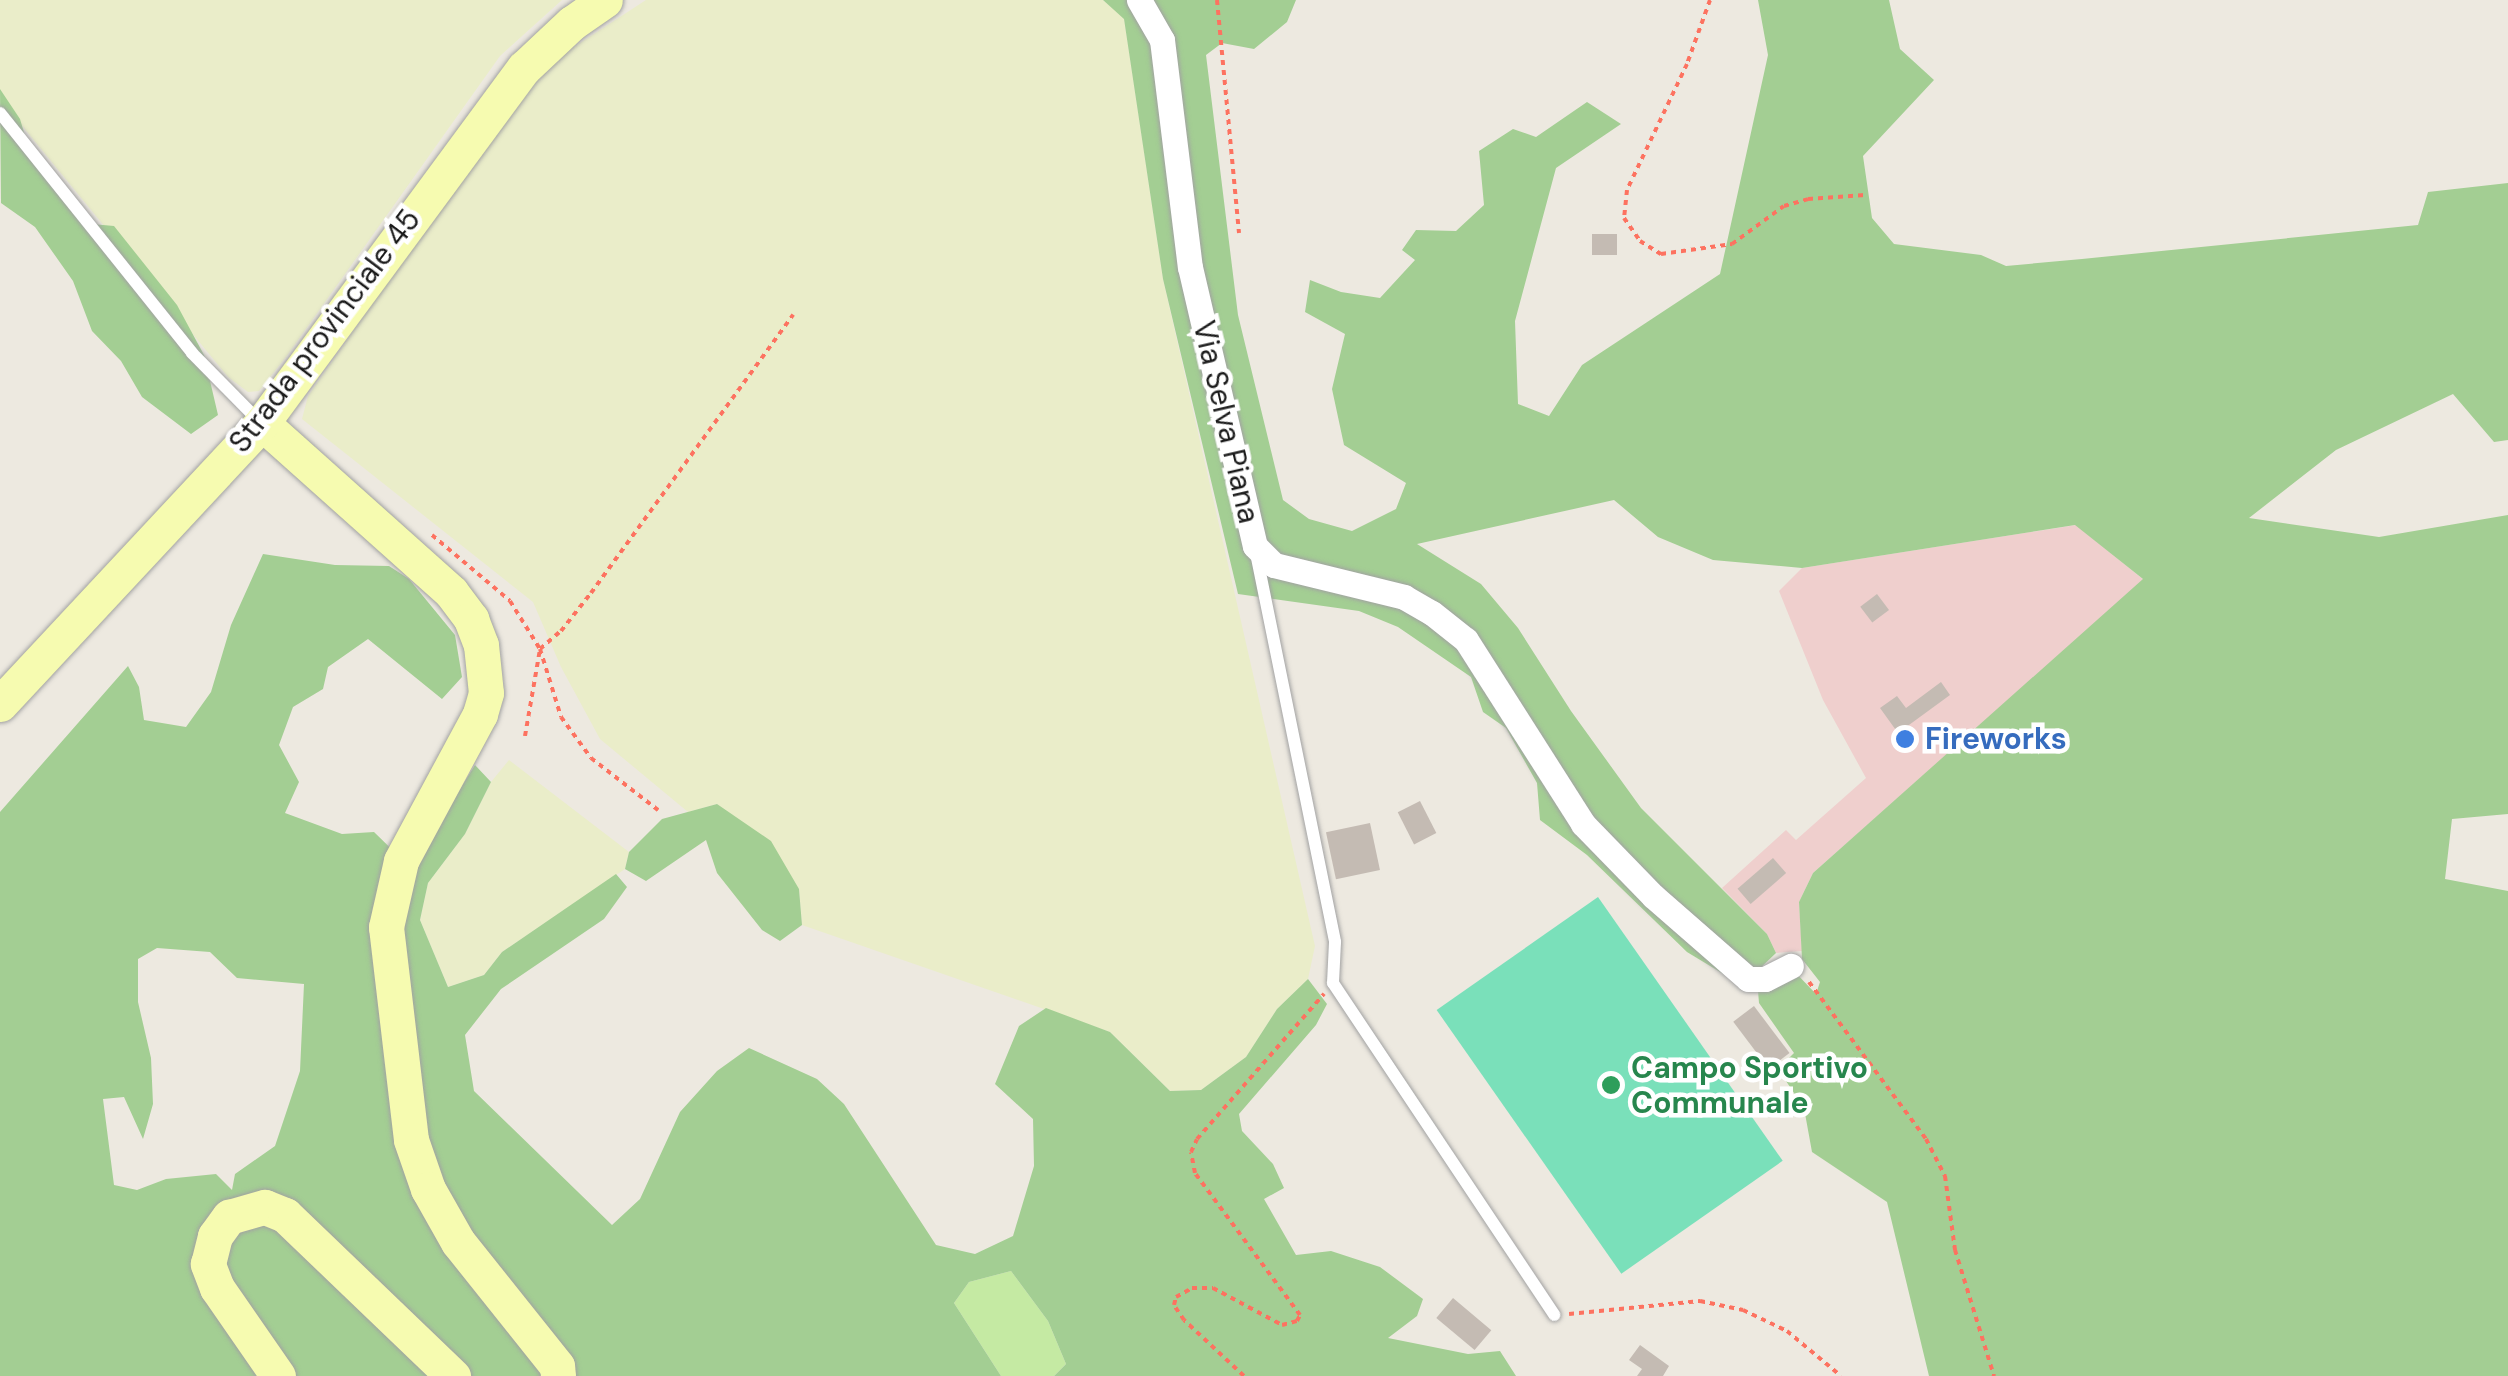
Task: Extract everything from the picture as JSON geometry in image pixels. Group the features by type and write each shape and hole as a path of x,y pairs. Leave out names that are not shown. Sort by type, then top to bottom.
{"street":[{"name":"Strada provinciale 45","path":"0,704 262,424 481,121 524,68 572,23 605,0"},
{"name":"Via Selva Piana","path":"1139,0 1162,40 1190,267 1255,546 1274,565 1297,573 1404,597 1466,640 1582,824 1734,970 1748,979 1781,970"},
{"path":"262,424 436,578 471,618 481,645 486,693 480,714 401,861 386,926 411,1140 428,1189 458,1242 557,1366 558,1376"},
{"path":"278,1376 217,1288 208,1264 216,1236 229,1217 265,1207 285,1215 453,1376"}],"lane":[{"path":"0,113 192,353 262,424"},
{"path":"1255,546 1335,942 1333,983 1554,1315"}],"path":[{"path":"1217,0 1239,233"},
{"path":"1710,0 1687,64 1627,190 1624,218 1640,241 1662,254 1732,244 1784,206 1808,199 1865,194"},
{"path":"525,736 540,648 561,631 591,593 793,315"},
{"path":"1781,970 1801,972 1915,1124 1938,1164 1944,1176 1954,1250 1994,1376"},
{"path":"1244,1376 1174,1305 1183,1291 1213,1288 1282,1325 1297,1321 1300,1315 1195,1173 1191,1152 1196,1139 1333,983"},
{"path":"1554,1315 1700,1301 1743,1310 1787,1330 1841,1376"}],"shaded area":[{"name":"Fireworks","path":"2076,525 2144,580 1813,873 1799,902 1802,951 1776,953 1767,934 1722,888 1786,830 1796,840 1866,778 1823,700 1779,591 1802,568"}],"green space":[{"path":"0,0 562,0 500,56 286,357 259,391 248,392 228,377 0,99"},
{"path":"646,0 1103,0 1124,18 1163,279 1315,946 1308,979 1277,1009 1246,1057 1201,1090 1170,1091 1110,1032 802,925 799,889 717,804 688,812 600,739 561,667 533,602 302,419 308,396 507,111 560,56"},
{"path":"1103,0 1296,0 1287,22 1254,49 1222,43 1206,55 1238,315 1283,500 1309,519 1352,531 1396,509 1406,483 1344,445 1332,389 1345,334 1305,312 1310,280 1341,292 1380,298 1415,260 1402,250 1416,230 1456,231 1484,205 1479,151 1513,129 1536,137 1587,102 1621,124 1556,168 1515,321 1518,404 1549,416 1582,365 1720,274 1768,55 1758,0 1889,0 1900,49 1934,80 1863,156 1872,218 1894,244 1981,255 2006,266 2082,259 2418,225 2428,192 2508,183 2508,440 2494,442 2453,394 2336,450 2249,518 2379,537 2508,515 2508,814 2452,819 2445,879 2508,891 2508,1376 1929,1376 1887,1202 1812,1152 1804,1108 1778,1069 1794,1053 1759,1003 1758,991 1792,969 1816,994 1820,982 1802,959 1799,902 1813,873 2143,579 2075,525 1802,568 1713,560 1658,537 1614,500 1417,544 1481,584 1518,628 1571,711 1641,808 1767,934 1776,953 1755,973 1730,978 1687,952 1587,855 1540,820 1537,783 1506,728 1483,712 1471,677 1398,627 1359,611 1238,594 1163,279 1124,19"},
{"path":"0,89 20,119 30,153 92,224 114,226 177,305 204,355 218,415 191,434 142,397 121,361 92,331 73,281 35,227 1,203"},
{"path":"263,554 335,565 389,566 409,579 455,635 462,677 442,699 368,639 328,667 323,689 293,707 279,745 299,782 285,813 342,834 374,832 411,868 475,765 491,782 465,834 428,883 420,920 448,987 484,975 502,952 616,874 627,887 604,919 501,989 465,1035 474,1091 612,1225 640,1199 680,1112 717,1071 749,1048 817,1079 844,1104 936,1245 975,1254 1013,1236 1034,1166 1033,1119 995,1084 1019,1026 1046,1008 1110,1032 1170,1091 1201,1090 1246,1057 1277,1009 1308,979 1327,1004 1316,1025 1239,1114 1242,1131 1273,1164 1284,1188 1264,1199 1296,1255 1331,1251 1380,1267 1423,1299 1417,1316 1388,1338 1468,1354 1500,1351 1516,1376 1054,1376 1066,1364 1048,1321 1011,1271 969,1282 954,1303 1001,1376 0,1376 0,812 128,666 139,687 144,720 186,727 211,692 231,625","holes":["157,948 210,952 237,978 304,984 300,1071 275,1146 235,1174 232,1190 216,1174 166,1179 137,1190 114,1185 103,1099 124,1097 143,1139 153,1104 151,1058 138,1002 138,959"]},
{"path":"509,760 629,852 625,869 502,952 484,975 448,987 420,920 428,883 465,834 491,782"},
{"path":"717,804 771,841 799,889 802,925 780,941 762,930 717,873 706,840 646,881 625,869 629,852 662,819"},
{"name":"Campo Sportivo Communale","path":"1598,897 1783,1161 1621,1274 1437,1010"},
{"path":"1011,1271 1048,1321 1066,1364 1054,1376 1001,1376 954,1303 969,1282"}],"building":[{"path":"1592,234 1617,234 1617,255 1592,255"},
{"path":"1877,594 1889,610 1872,623 1860,607"},
{"path":"1941,682 1950,695 1898,733 1880,708 1897,696 1906,708"},
{"path":"1420,801 1436,833 1414,844 1398,812"},
{"path":"1370,823 1380,870 1336,879 1326,832"},
{"path":"1773,858 1786,873 1751,904 1738,889"},
{"path":"1754,1006 1790,1053 1769,1069 1733,1022"},
{"path":"1453,1298 1491,1330 1475,1350 1436,1318"},
{"path":"1640,1345 1669,1366 1663,1376 1637,1376 1642,1369 1629,1360"}],"place":[{"name":"Fireworks","path":"1905,739"},
{"name":"Campo Sportivo Communale","path":"1611,1085"}]}
